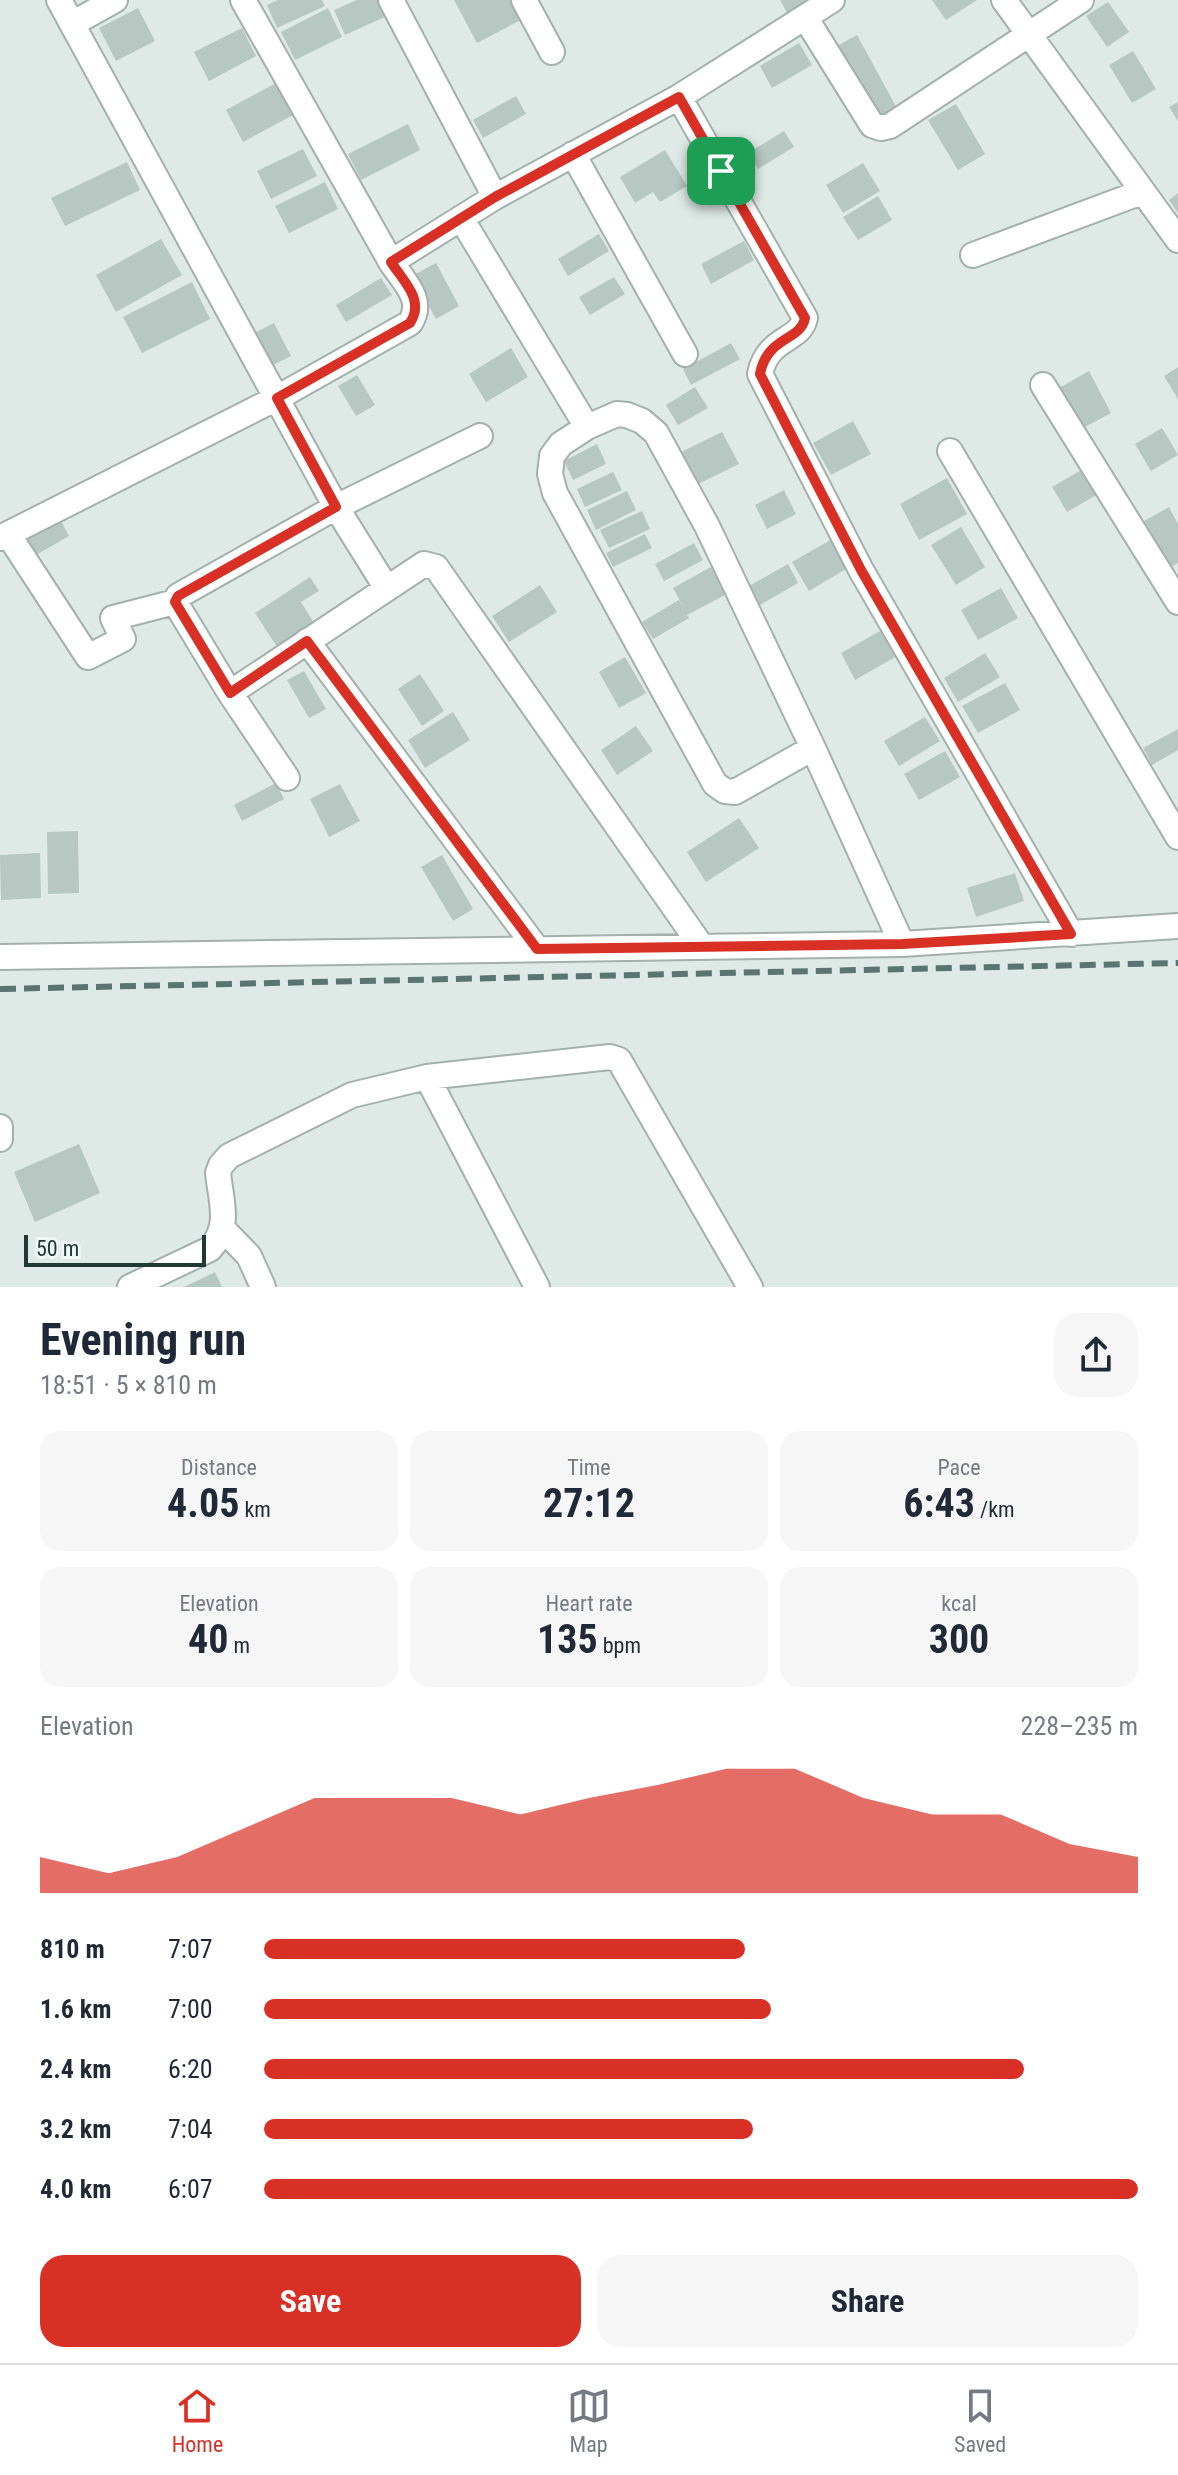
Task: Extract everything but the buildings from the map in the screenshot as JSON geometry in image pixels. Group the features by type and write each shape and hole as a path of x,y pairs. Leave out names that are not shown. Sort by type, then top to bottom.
{"street":[{"path":"59,0 336,507 386,587"},
{"path":"72,24 115,0"},
{"path":"243,0 417,303 417,312 410,323 277,398 4,536 88,657 123,639 113,618 175,602 178,596 336,507 480,436"},
{"path":"391,0 495,197"},
{"path":"524,0 552,52"},
{"path":"391,262 495,197 679,97 832,0"},
{"path":"1004,0 1178,240"},
{"path":"805,17 872,125 881,128 890,126 1081,0"},
{"path":"679,97 805,318 800,330 772,348 763,359 760,374 861,570 1071,934"},
{"path":"573,154 685,354"},
{"path":"973,255 1142,192"},
{"path":"461,218 587,427"},
{"path":"1043,385 1178,602"},
{"path":"813,748 735,792 725,791 715,784 555,493 550,474 552,456 561,444 587,427 617,414 642,421 656,433 707,526 813,748 902,944"},
{"path":"950,451 1178,837"},
{"path":"230,693 386,587 424,564 436,567 702,947"},
{"path":"175,602 230,693 287,778"},
{"path":"307,641 537,949"},
{"path":"0,957 902,944 1178,926"},
{"path":"130,1287 210,1249 223,1229 218,1173 229,1156 352,1095 427,1077 610,1057 619,1060 750,1287"},
{"path":"427,1077 537,1287"},
{"path":"0,1127 0,1139"},
{"path":"223,1229 249,1256 263,1287"}],"railway":[{"path":"0,989 1178,963"}],"route":[{"path":"679,97 721,171 805,318 800,330 772,348 763,359 760,374 861,570 1071,934 902,944 537,949 307,641 230,693 175,602 178,596 336,507 277,398 410,323 417,312 417,303 391,262 495,197 679,97"}]}
